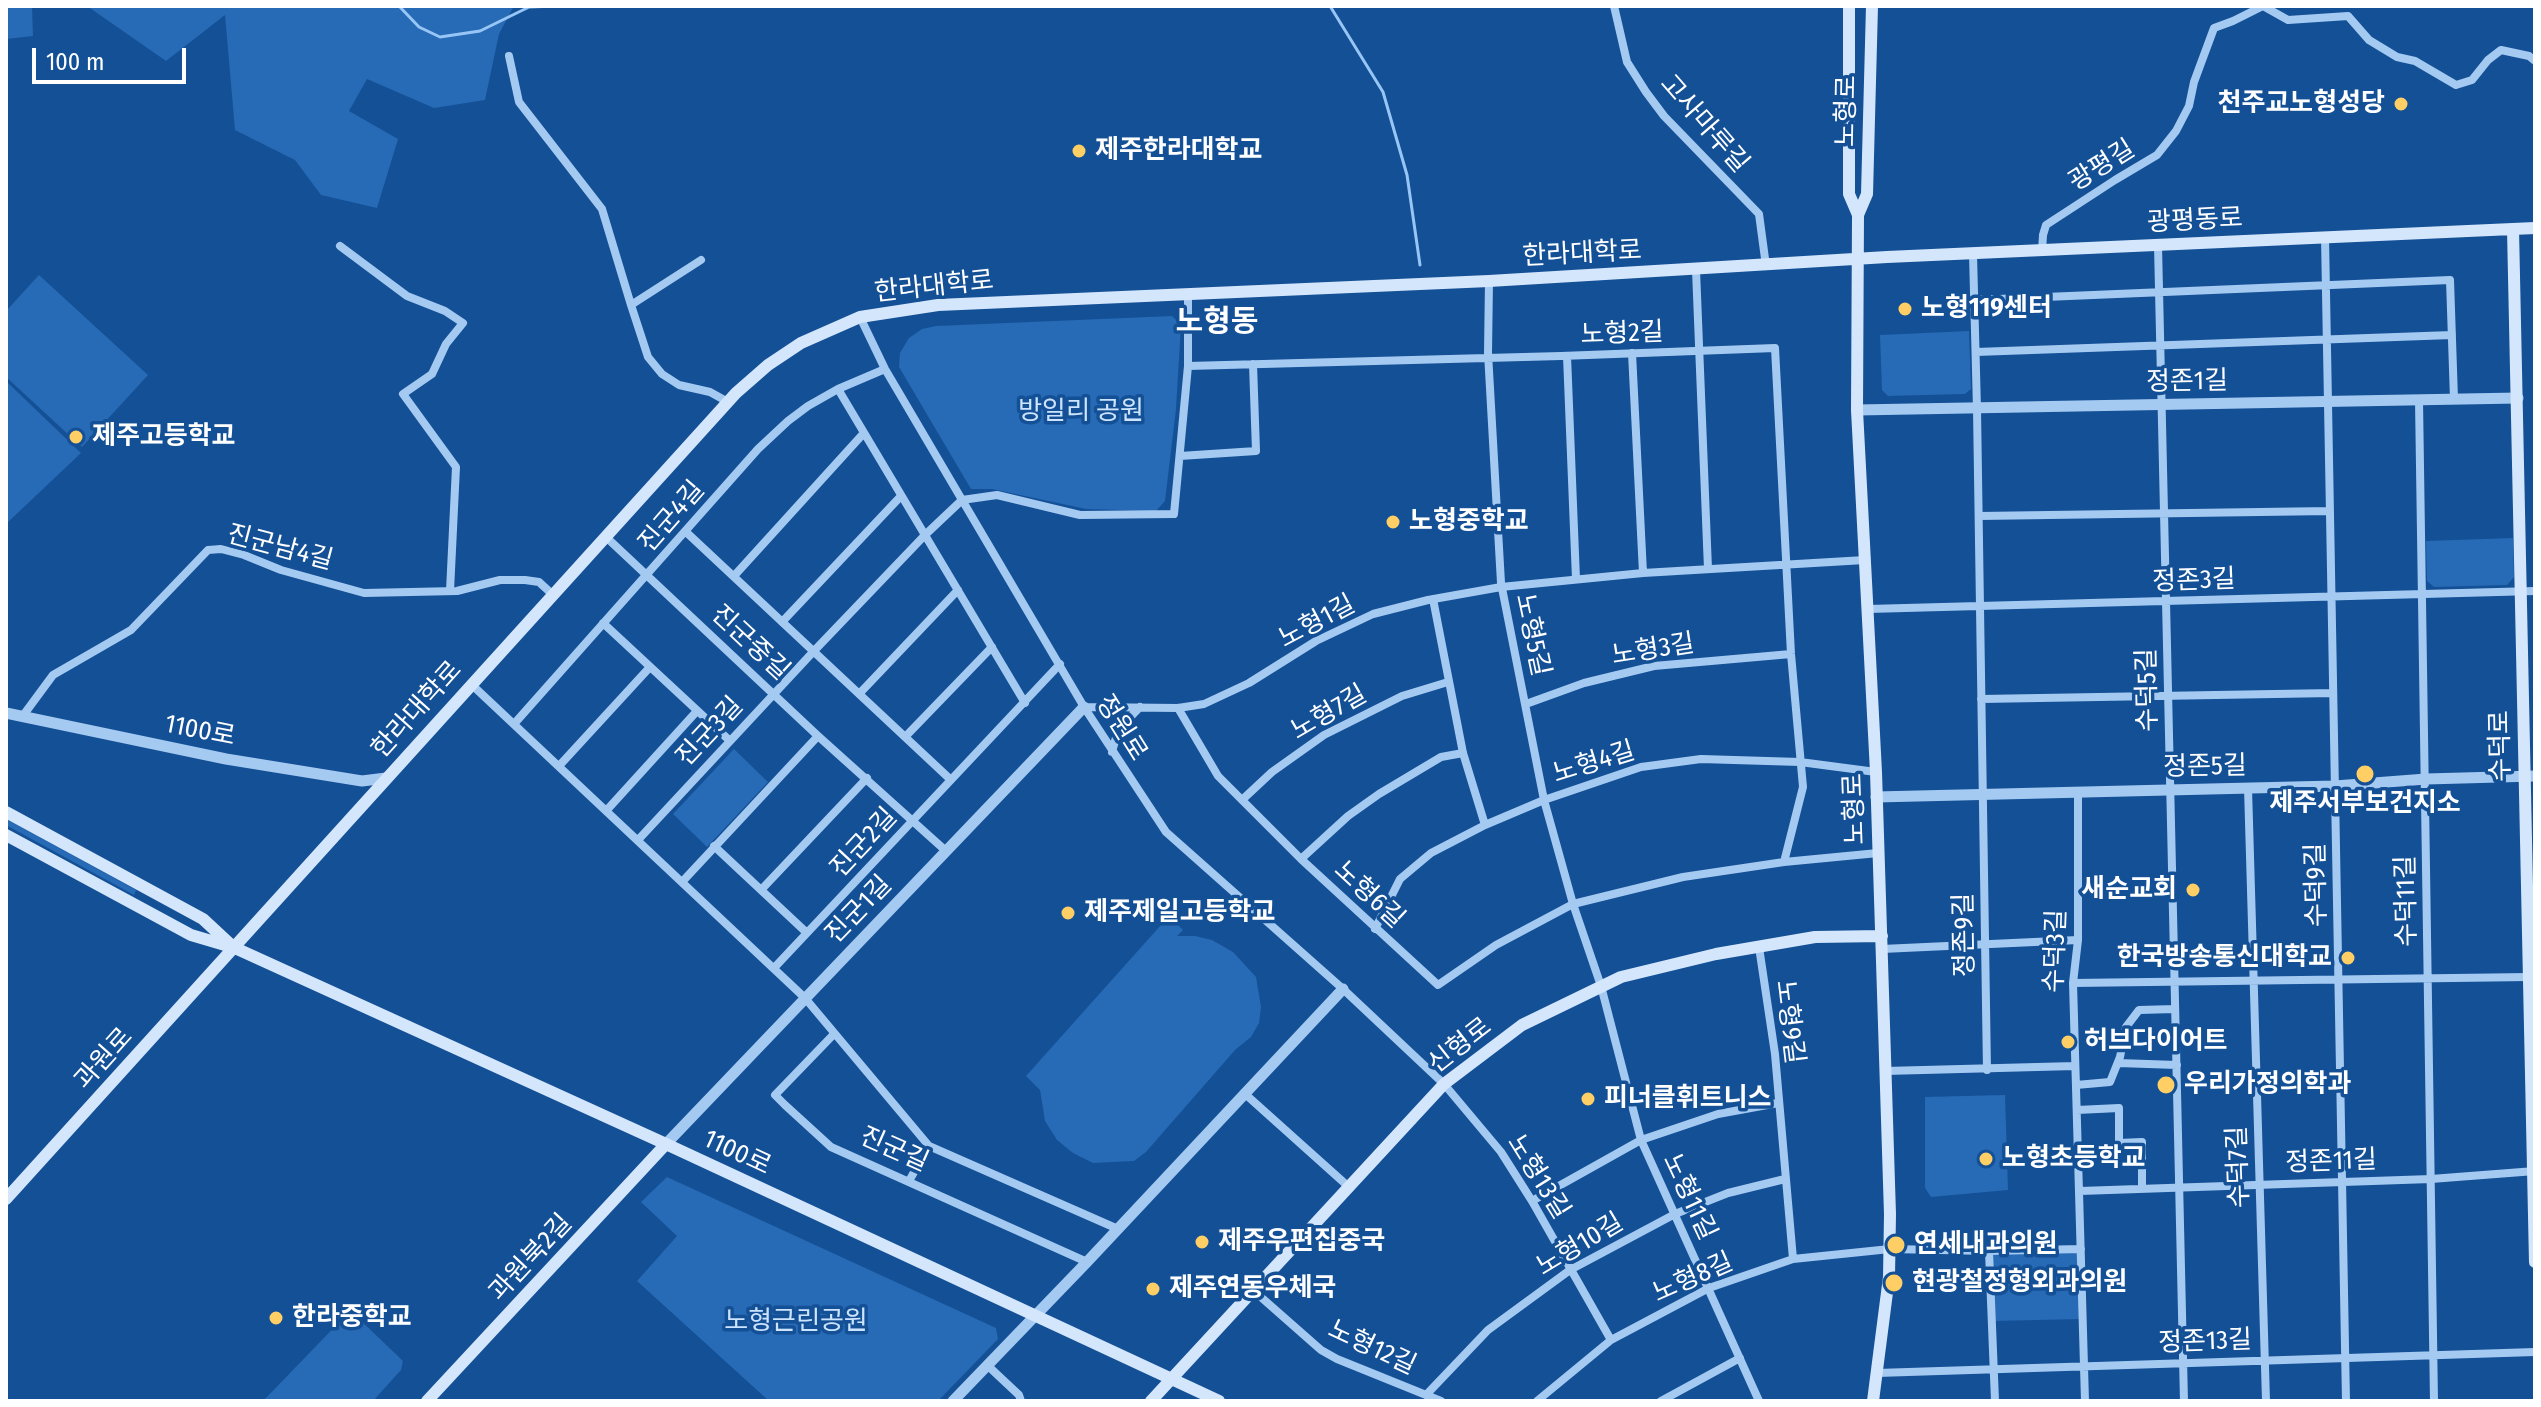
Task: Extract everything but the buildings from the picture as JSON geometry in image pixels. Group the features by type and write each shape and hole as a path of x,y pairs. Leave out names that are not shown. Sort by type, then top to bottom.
{"main road":[{"name":"노형로","path":"1849,6 1849,194 1858,215"},
{"name":"노형로","path":"1872,6 1867,194 1858,215 1857,410 1876,772 1890,1249 1873,1401"},
{"name":"광평동로","path":"1857,259 2535,228"},
{"name":"수덕로","path":"2513,229 2520,592 2529,776 2529,977 2535,1262"},
{"name":"한라대학로","path":"235,948 728,402 768,365 801,343 860,317 938,305 1489,281 1857,259"},
{"name":"1100로","path":"6,812 203,919 235,948"},
{"name":"1100로","path":"6,835 191,935 235,948 1219,1401"},
{"name":"신형로","path":"1151,1401 1444,1084 1522,1025 1621,977 1716,954 1815,937 1882,942"},
{"name":"과원로","path":"6,1199 235,948"},
{"name":"과원북2길","path":"430,1400 666,1144"}],"street":[{"name":"고사마루길","path":"1614,6 1627,62 1646,92 1664,116 1759,214 1766,266"},
{"path":"2263,6 2288,20 2348,16 2369,40 2397,57 2415,61 2456,85 2472,80 2501,50 2529,56 2535,61"},
{"name":"광평길","path":"2042,251 2046,225 2157,155 2176,131 2189,106 2194,82 2214,28 2263,6"},
{"path":"509,56 519,102 602,209 648,357 662,374 679,385 710,392 728,402"},
{"name":"수덕9길","path":"2325,237 2346,1401"},
{"name":"수덕5길","path":"2158,245 2184,1401"},
{"path":"340,246 407,296 445,311 463,323 446,344 432,374 403,394 456,467 450,591"},
{"name":"정존9길","path":"1973,254 1987,1070"},
{"path":"631,305 701,260"},
{"path":"1696,270 1708,569"},
{"path":"1974,300 2450,280 2454,399"},
{"name":"노형5길","path":"1489,281 1488,358 1501,587 1544,800 1573,904 1601,986"},
{"path":"962,500 997,495 1080,515 1174,514 1188,366 1188,294"},
{"name":"정원로","path":"860,317 885,369 1084,707 1166,832 1343,989 1444,1084"},
{"path":"1976,352 2452,335"},
{"name":"노형2길","path":"1188,366 1775,348 1786,565"},
{"path":"1632,353 1643,573"},
{"path":"1567,356 1576,579"},
{"path":"1180,456 1256,451 1253,364"},
{"name":"진군4길","path":"514,724 758,449 788,421 838,389 885,369"},
{"path":"838,389 1025,703"},
{"name":"정존1길","path":"1857,410 2518,398"},
{"name":"수덕11길","path":"2419,400 2434,1401"},
{"path":"734,576 863,434"},
{"path":"782,622 901,496"},
{"name":"진군3길","path":"638,840 774,692 962,500"},
{"path":"1979,516 2330,511"},
{"path":"685,531 951,780"},
{"name":"진군중길","path":"606,537 946,851"},
{"name":"진군남4길","path":"22,717 53,675 131,630 208,550 221,549 244,555 281,570 364,593 450,591 500,580 525,580 539,582 552,594"},
{"name":"노형1길","path":"1084,707 1178,708 1204,704 1238,688 1316,641 1373,614 1433,599 1501,587 1576,579 1865,560"},
{"path":"1784,862 1803,787 1786,565"},
{"path":"859,694 958,590"},
{"name":"정존3길","path":"1868,609 2535,591"},
{"path":"1433,599 1463,753 1485,825"},
{"path":"603,623 729,740"},
{"path":"906,736 992,647"},
{"name":"노형3길","path":"1526,704 1584,683 1654,666 1791,654"},
{"name":"진군2길","path":"774,968 1060,664"},
{"path":"559,766 650,667"},
{"name":"노형7길","path":"1242,800 1272,772 1324,735 1402,696 1448,682"},
{"name":"진군길","path":"471,684 805,998 929,1146 1118,1229"},
{"path":"1981,699 2333,693"},
{"name":"진군1길","path":"666,1144 1084,707"},
{"path":"1112,752 1118,730 1140,707"},
{"name":"노형6길","path":"1178,708 1218,776 1301,859 1438,985 1496,945 1573,904"},
{"path":"606,811 697,711"},
{"name":"1100로","path":"6,713 226,759 362,781 386,778"},
{"path":"682,882 818,736"},
{"path":"1301,859 1348,816 1379,794 1441,757 1463,753"},
{"name":"노형4길","path":"1375,929 1400,879 1431,853 1485,825 1544,800 1641,767 1701,759 1800,762 1876,772"},
{"name":"정존5길","path":"1876,797 2335,786 2529,776"},
{"path":"761,890 867,778"},
{"name":"수덕7길","path":"2248,788 2266,1401"},
{"name":"수덕3길","path":"2078,792 2078,940 2073,983 2085,1401"},
{"path":"714,846 807,933"},
{"path":"1573,904 1683,877 1784,862 1878,853"},
{"path":"1882,942 2078,940"},
{"name":"노형9길","path":"1759,947 1775,1054 1793,1259"},
{"path":"2073,983 2529,977"},
{"name":"노형11길","path":"1601,986 1641,1140 1759,1401"},
{"path":"953,1401 1343,989"},
{"path":"2076,1085 2110,1082 2126,1027 2139,1010 2175,1009"},
{"name":"진군길","path":"834,1034 775,1095 831,1147 1087,1262"},
{"path":"2118,1063 2177,1065"},
{"path":"1885,1071 2075,1066"},
{"name":"노형13길","path":"1444,1084 1501,1152 1611,1340"},
{"path":"1244,1093 1350,1188"},
{"name":"노형9길","path":"1641,1140 1718,1114 1778,1103"},
{"path":"2077,1110 2119,1108 2119,1143 2142,1142 2142,1189"},
{"name":"노형11길","path":"1532,1201 1641,1140"},
{"path":"909,1181 929,1146"},
{"name":"정존11길","path":"2080,1191 2431,1179 2534,1171"},
{"name":"노형10길","path":"1426,1395 1488,1330 1570,1270 1675,1214 1728,1193 1785,1179"},
{"path":"1890,1249 2081,1249"},
{"name":"노형8길","path":"1537,1401 1611,1340 1709,1288 1793,1259 1890,1249"},
{"path":"1989,1251 1995,1401"},
{"name":"노형12길","path":"1254,1291 1321,1350 1441,1401"},
{"name":"정존13길","path":"1877,1373 2535,1352"},
{"path":"1661,1401 1740,1358"},
{"path":"987,1365 1019,1395 1021,1401"}],"green space":[{"path":"6,6 44,6 32,7 33,36 6,39"},
{"path":"87,6 514,6 499,34 485,100 434,108 367,79 349,111 398,139 377,208 321,195 295,160 235,130 225,15 166,61"},
{"path":"39,275 148,375 82,447 6,377 6,311"},
{"name":"방일리 공원","path":"1172,316 1181,325 1176,409 1165,501 1156,511 1086,509 992,489 971,489 899,367 900,353 909,338 922,329 936,326"},
{"path":"1969,331 1971,389 1965,394 1888,396 1882,390 1880,335"},
{"path":"6,381 81,453 6,524"},
{"path":"2513,538 2514,577 2507,585 2434,587 2427,581 2426,541"},
{"path":"734,749 768,782 707,847 673,814"},
{"path":"6,819 136,890 134,895 6,825"},
{"path":"1169,916 1183,930 1177,936 1212,940 1233,952 1256,977 1261,1007 1259,1023 1251,1037 1235,1050 1146,1152 1134,1161 1093,1163 1057,1140 1045,1121 1040,1090 1026,1076"},
{"path":"2005,1095 2008,1190 1931,1197 1925,1188 1925,1097"},
{"name":"노형근린공원","path":"667,1177 996,1328 998,1339 938,1401 769,1401 637,1281 677,1236 641,1202"},
{"path":"2081,1249 2083,1319 1992,1321 1989,1251"},
{"path":"348,1313 355,1315 403,1361 401,1370 373,1401 263,1401"}],"waterway":[{"path":"399,6 419,27 440,37 480,31 529,7 557,6"},
{"path":"1330,6 1383,92 1407,175 1420,265"}],"place":[{"name":"천주교노형성당","path":"2401,104"},
{"name":"제주한라대학교","path":"1079,151"},
{"name":"노형119센터","path":"1905,309"},
{"name":"제주고등학교","path":"76,437"},
{"name":"노형중학교","path":"1393,522"},
{"name":"제주서부보건지소","path":"2365,774"},
{"name":"새순교회","path":"2193,890"},
{"name":"제주제일고등학교","path":"1068,913"},
{"name":"한국방송통신대학교","path":"2348,958"},
{"name":"허브다이어트","path":"2068,1042"},
{"name":"우리가정의학과","path":"2166,1085"},
{"name":"피너클휘트니스","path":"1588,1099"},
{"name":"노형초등학교","path":"1986,1159"},
{"name":"제주우편집중국","path":"1202,1242"},
{"name":"연세내과의원","path":"1896,1245"},
{"name":"현광철정형외과의원","path":"1894,1283"},
{"name":"제주연동우체국","path":"1153,1289"},
{"name":"한라중학교","path":"276,1318"}],"district":[{"name":"노형동","path":"1217,323"}]}
